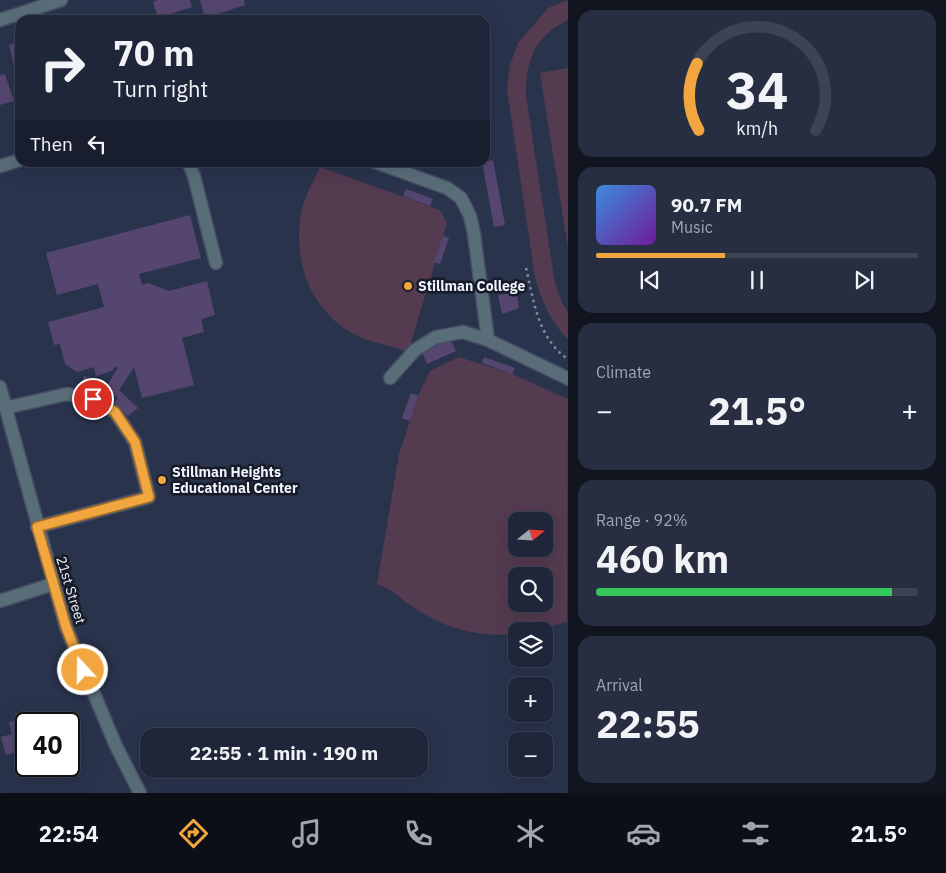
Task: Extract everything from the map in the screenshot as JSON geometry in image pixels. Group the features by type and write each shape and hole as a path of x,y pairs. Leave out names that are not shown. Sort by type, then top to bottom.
{"street":[{"path":"15,15 61,0"},
{"path":"0,20 15,15"},
{"path":"0,166 15,162"},
{"path":"190,167 216,263"},
{"path":"389,167 447,188 460,198 470,216 474,234 488,340"},
{"path":"390,378 415,350 436,337 464,332 488,340 568,379"},
{"name":"21st Street","path":"0,386 37,527 66,627 83,670 140,793"},
{"path":"5,408 67,394 93,399 115,412 135,442 149,497 37,527"},
{"path":"0,601 53,584"},
{"path":"131,793 133,780"}],"path":[{"path":"526,268 538,317 546,339 568,360"}],"shaded area":[{"path":"568,0 568,20 547,34 534,51 528,71 526,96 555,284 568,312 568,340 548,311 535,278 507,89 510,65 518,43 548,8"},
{"path":"568,68 568,249 540,73"},
{"path":"320,167 440,210 447,223 408,352 364,339 350,332 335,321 313,294 301,262 299,227 303,204"},
{"path":"459,357 512,374 568,399 567,622 553,626 553,622 508,622 508,635 475,633 437,621 377,584 399,454 418,396 430,371"}],"building":[{"path":"158,0 190,0 192,7 167,15 157,15 153,2"},
{"path":"200,0 244,0 245,5 214,15 204,15"},
{"path":"15,43 14,66 9,45"},
{"path":"5,74 14,101 0,105 0,75"},
{"path":"493,160 505,225 494,227 483,167 490,167 490,161"},
{"path":"406,189 433,199 430,206 403,196"},
{"path":"190,215 201,258 139,274 142,285 148,283 169,291 207,281 215,315 201,319 204,332 182,338 194,385 142,398 134,367 119,390 138,408 128,416 114,402 118,398 115,396 104,390 102,390 101,394 81,388 84,376 108,384 118,368 115,366 112,371 96,376 94,367 77,372 65,364 60,344 54,345 48,322 104,307 98,284 57,295 46,253"},
{"path":"443,236 449,238 440,264 434,262"},
{"path":"511,293 512,296 517,296 519,308 502,314 498,295"},
{"path":"449,337 456,351 427,364 421,350"},
{"path":"484,357 515,368 512,374 482,363"},
{"path":"411,393 418,396 410,421 402,418"},
{"path":"15,721 15,753 6,755 1,737 12,734 9,722"}],"place":[{"name":"Stillman College","path":"408,286"},
{"name":"Stillman Heights Educational Center","path":"162,480"}],"route":[{"path":"83,670 66,627 37,527 149,497 135,442 115,412 93,399"}]}
